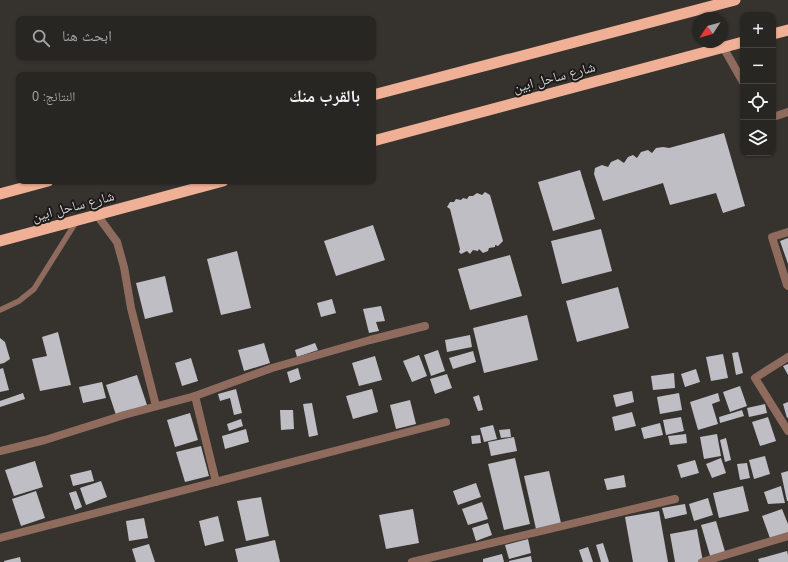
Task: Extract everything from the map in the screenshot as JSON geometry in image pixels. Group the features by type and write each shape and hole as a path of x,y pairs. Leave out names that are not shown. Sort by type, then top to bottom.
{"highway":[{"name":"شارع ساحل ابين","path":"376,94 735,0"},
{"path":"776,33 788,30"},
{"name":"شارع ساحل ابين","path":"728,46 740,43"},
{"name":"شارع ساحل ابين","path":"376,140 719,48"},
{"path":"0,194 37,184"},
{"name":"شارع ساحل ابين","path":"0,240 212,184"}],"street":[{"path":"724,48 740,77"},
{"path":"776,116 788,112"},
{"path":"97,215 117,242 124,267 130,308 156,406"},
{"path":"788,232 772,237 788,286"},
{"path":"0,451 45,440 124,415 195,396 272,368 425,326"},
{"path":"788,357 755,378 788,431"},
{"path":"195,396 216,482"},
{"path":"0,538 446,422"},
{"path":"412,562 675,499"},
{"path":"702,562 788,536"}],"lane":[{"path":"0,310 18,301 34,289 77,220"}],"building":[{"path":"724,133 745,206 723,213 716,193 670,205 663,183 603,201 594,174 595,168 602,165 608,167 611,162 618,159 624,163 628,157 633,155 637,158 641,152 648,150 652,153 656,148 669,148"},
{"path":"580,170 595,219 553,231 538,182"},
{"path":"485,192 490,195 503,241 498,246 495,245 495,247 489,248 488,251 483,253 479,249 478,251 473,250 470,254 467,251 461,254 459,252 460,249 450,209 447,207 450,202 454,202 456,199 467,199 469,196 473,196 477,193 482,195"},
{"path":"373,225 385,260 336,276 324,241"},
{"path":"601,229 612,271 562,284 551,241"},
{"path":"788,238 788,264 780,241"},
{"path":"237,251 251,308 221,315 207,259"},
{"path":"510,255 522,296 470,310 458,269"},
{"path":"165,276 173,312 145,319 136,283"},
{"path":"618,287 629,328 577,342 566,301"},
{"path":"332,299 336,313 321,317 317,303"},
{"path":"381,306 385,321 376,322 379,331 369,333 363,309"},
{"path":"527,315 538,360 484,373 473,328"},
{"path":"58,332 71,385 40,391 32,359 47,356 42,337"},
{"path":"470,335 472,347 447,352 445,340"},
{"path":"0,338 5,342 10,359 0,364"},
{"path":"264,343 270,363 244,371 238,350"},
{"path":"315,343 318,350 297,357 295,350"},
{"path":"438,350 445,371 431,376 424,355"},
{"path":"473,351 476,362 453,369 449,358"},
{"path":"738,352 743,373 736,375 732,353"},
{"path":"723,354 728,378 711,381 706,357"},
{"path":"419,355 427,376 412,382 403,361"},
{"path":"375,356 382,380 359,386 352,363"},
{"path":"191,358 198,381 182,386 175,363"},
{"path":"788,364 788,375 783,366"},
{"path":"3,368 9,390 0,392 0,369"},
{"path":"298,368 301,379 290,383 287,372"},
{"path":"696,369 700,382 685,387 681,374"},
{"path":"674,373 675,388 653,390 651,376"},
{"path":"447,374 452,388 435,394 430,379"},
{"path":"137,375 147,405 116,415 106,385"},
{"path":"102,382 106,398 83,403 79,387"},
{"path":"740,386 747,406 730,412 723,392"},
{"path":"236,389 242,413 234,415 230,398 220,401 218,394"},
{"path":"372,389 378,412 353,419 346,396"},
{"path":"632,391 634,402 616,407 613,395"},
{"path":"23,393 25,399 0,407 0,401"},
{"path":"679,393 682,410 660,414 657,397"},
{"path":"718,393 720,401 712,404 718,424 698,430 690,402"},
{"path":"479,395 483,410 478,411 473,397"},
{"path":"410,400 416,424 396,429 390,405"},
{"path":"788,402 788,417 787,418 783,404"},
{"path":"312,403 318,435 309,437 303,404"},
{"path":"765,404 767,413 749,417 747,408"},
{"path":"280,410 293,410 294,429 281,430"},
{"path":"742,410 744,416 720,423 719,417"},
{"path":"632,412 636,426 615,431 612,417"},
{"path":"190,413 198,440 175,447 167,420"},
{"path":"681,417 684,431 666,435 663,420"},
{"path":"768,417 776,441 760,446 752,422"},
{"path":"241,419 243,426 229,431 227,424"},
{"path":"660,423 663,435 644,439 641,428"},
{"path":"493,425 497,439 484,442 480,428"},
{"path":"246,429 249,442 225,449 222,436"},
{"path":"510,429 511,437 501,438 499,430"},
{"path":"686,434 687,443 670,445 668,436"},
{"path":"717,434 721,456 704,459 700,437"},
{"path":"480,435 481,443 472,444 471,436"},
{"path":"514,437 517,451 491,456 488,442"},
{"path":"726,438 731,460 725,462 720,440"},
{"path":"201,446 209,476 185,482 176,452"},
{"path":"765,456 770,474 754,479 749,460"},
{"path":"515,458 530,524 504,530 488,464"},
{"path":"721,458 726,473 712,478 706,464"},
{"path":"695,460 699,473 681,478 677,465"},
{"path":"35,461 43,487 14,496 5,470"},
{"path":"747,463 750,478 740,480 737,464"},
{"path":"91,470 94,481 73,486 70,475"},
{"path":"549,471 561,523 536,529 524,476"},
{"path":"788,471 788,501 787,501 781,473"},
{"path":"624,475 626,487 607,490 604,479"},
{"path":"101,481 107,497 86,505 80,488"},
{"path":"476,483 481,497 458,505 453,491"},
{"path":"743,486 749,511 719,518 713,493"},
{"path":"781,486 785,503 768,504 764,492"},
{"path":"36,491 45,518 21,526 12,499"},
{"path":"76,491 82,507 75,510 69,493"},
{"path":"261,497 269,536 246,541 237,501"},
{"path":"708,498 713,515 694,521 689,504"},
{"path":"482,502 488,519 468,525 462,509"},
{"path":"685,504 687,514 665,519 662,508"},
{"path":"413,509 419,543 386,549 379,515"},
{"path":"782,509 788,524 788,535 771,541 762,516"},
{"path":"659,511 668,562 633,562 625,517"},
{"path":"218,516 224,541 205,546 199,521"},
{"path":"144,518 148,538 129,541 126,521"},
{"path":"716,521 726,555 711,559 701,525"},
{"path":"488,523 492,535 476,541 472,528"},
{"path":"697,529 703,562 675,562 670,534"},
{"path":"528,539 531,553 509,559 505,545"},
{"path":"275,540 280,562 238,562 235,549"},
{"path":"603,543 609,562 601,562 596,545"},
{"path":"149,544 155,562 136,562 132,549"},
{"path":"588,547 593,562 583,562 579,550"},
{"path":"787,551 788,562 759,562 758,559"},
{"path":"502,554 504,562 483,562 483,559"},
{"path":"531,556 532,562 509,562 509,561"},
{"path":"20,557 21,562 4,562 4,561"}]}
